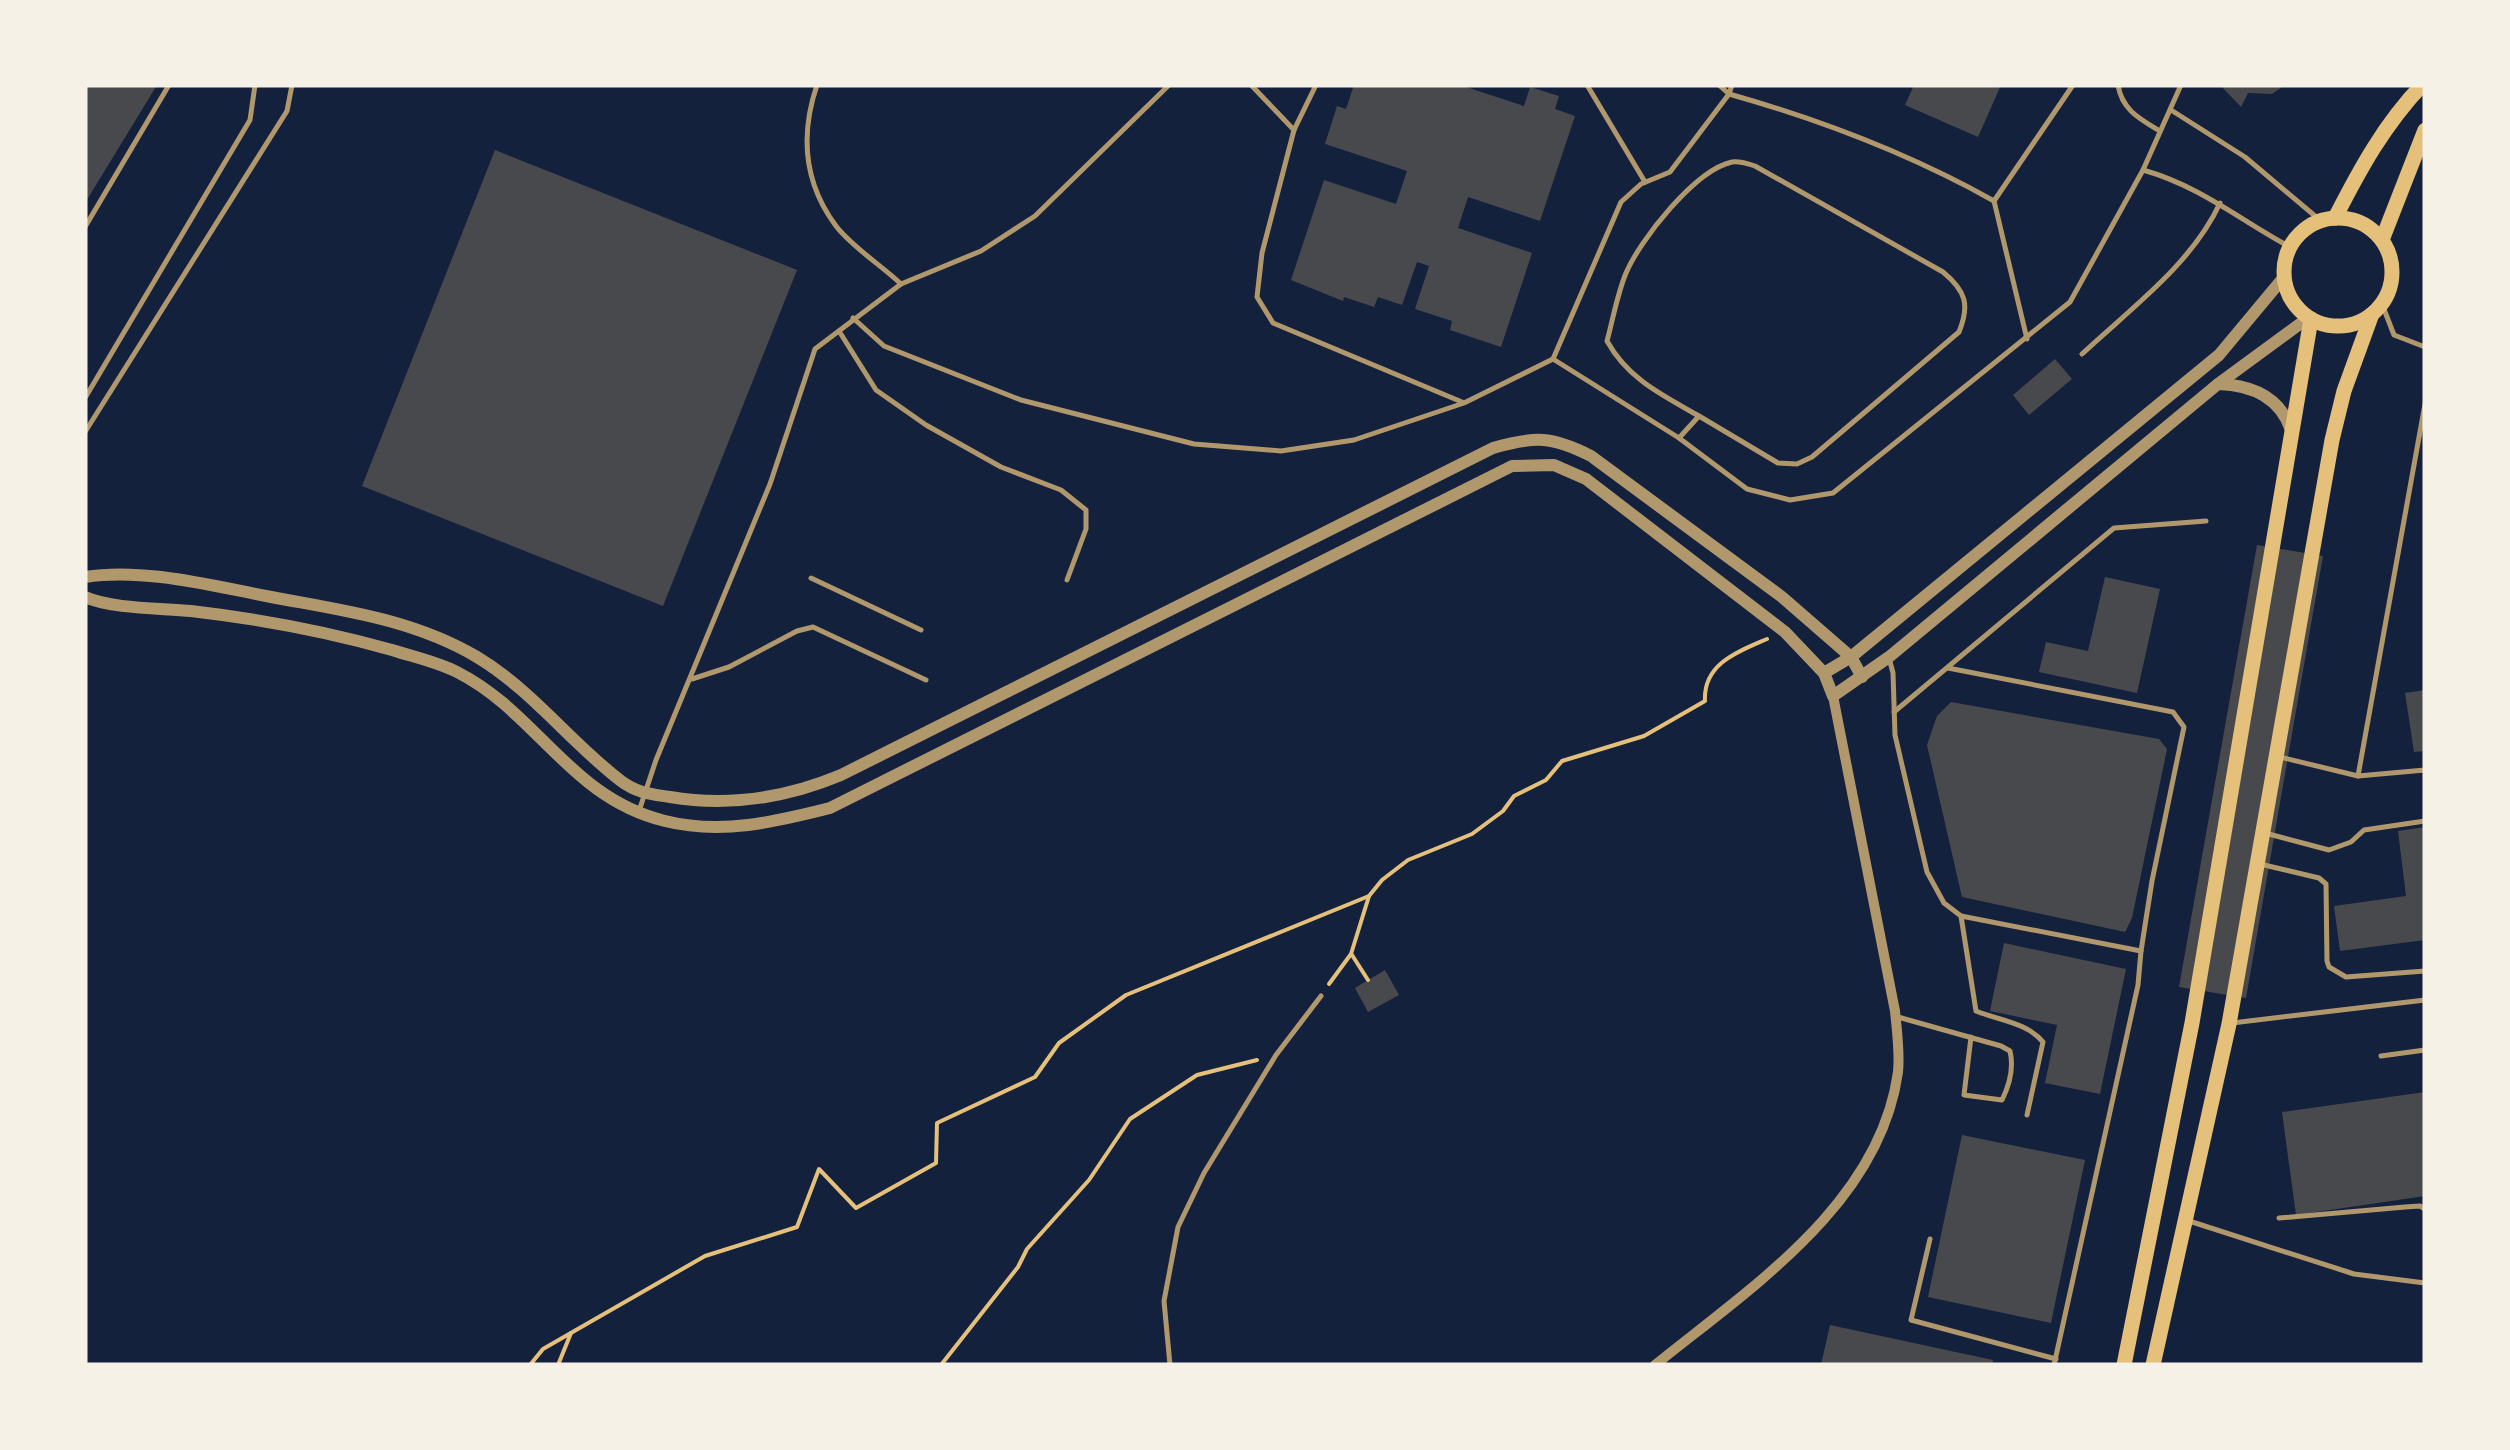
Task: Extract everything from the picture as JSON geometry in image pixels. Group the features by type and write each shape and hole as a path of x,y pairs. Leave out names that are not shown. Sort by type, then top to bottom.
{"main road":[{"path":"2328,219 2368,153 2422,85"},
{"path":"2382,240 2425,130"},
{"path":"2153,1365 2228,1024 2332,440 2344,391 2392,279 2392,265 2382,240 2361,223 2328,219 2309,226 2290,248 2284,277 2292,300 2309,319 2336,326 2361,322 2377,309"},
{"path":"2124,1365 2192,1023 2309,319"}],"street":[{"path":"1824,673 1851,657 2219,354 2284,277"},
{"path":"1833,696 1888,657 2218,384 2309,319"},
{"path":"2218,384 2241,384 2255,389 2286,416 2292,433"},
{"path":"85,576 114,572 231,589 372,616 447,642 522,688 607,769 646,795 727,803 811,788 1493,448 1526,438 1546,438 1591,456 1782,597 1851,657 1862,676"},
{"path":"85,597 226,615 343,636 442,664 484,688 611,801 638,814 709,828 768,824 830,808 1512,466 1554,465 1586,479 1785,632 1824,673 1833,696 1899,1042 1894,1090 1872,1149 1853,1184 1787,1258 1655,1365"},
{"path":"226,615 231,589"}],"lane":[{"path":"85,228 168,85"},
{"path":"85,398 250,120 255,85"},
{"path":"85,432 287,111 292,85"},
{"path":"817,85 804,141 814,185 837,228 901,284"},
{"path":"638,814 656,760 770,484 816,349 901,284 982,250 1035,216 1169,85"},
{"path":"1250,85 1294,130"},
{"path":"1316,85 1294,130 1262,253 1257,297 1273,323 1464,403"},
{"path":"1587,85 1645,182"},
{"path":"1719,85 1728,94 1814,120 1934,167 1994,200"},
{"path":"854,318 884,346 1021,400 1194,444 1281,451 1354,440 1464,403 1552,359 1621,202 1645,182 1670,172 1732,85"},
{"path":"2027,338 1994,200 2073,85"},
{"path":"2118,85 2120,98 2133,116 2160,132"},
{"path":"1552,359 1680,438 1747,489 1790,500 1833,493 2070,302 2143,170 2181,85"},
{"path":"2172,110 2328,219"},
{"path":"1734,161 1755,166 1944,272 1959,285 1967,302 1959,332 1812,457 1797,464 1778,463 1698,416 1619,363 1606,342 1628,268 1654,226 1682,196 1712,172 1734,161"},
{"path":"2143,170 2220,203 2290,248"},
{"path":"2082,354 2184,258 2220,203"},
{"path":"2377,309 2394,335 2425,347"},
{"path":"839,331 876,390 926,425 1001,467 1061,490 1086,510 1086,530 1067,580"},
{"path":"2358,776 2425,404"},
{"path":"1680,438 1698,416"},
{"path":"1894,712 2114,528 2206,521"},
{"path":"811,578 921,630"},
{"path":"692,679 729,667 813,627 926,680"},
{"path":"1888,657 1895,735 1927,872 1944,902 1962,916 2142,951"},
{"path":"1930,1238 1911,1320 2055,1362 2138,984 2149,896 2184,727 2173,712 1948,668"},
{"path":"2277,757 2358,776 2425,770"},
{"path":"2262,833 2330,850 2351,842 2364,830 2425,821"},
{"path":"2257,863 2319,878 2326,884 2327,960 2334,972 2346,977 2425,971"},
{"path":"1962,916 1976,1011 2022,1027 2043,1042 2026,1115"},
{"path":"1170,1365 1164,1300 1178,1227 1204,1173 1276,1055 1321,996"},
{"path":"2228,1024 2425,1000"},
{"path":"1896,1016 1971,1037 2010,1050 2010,1075 2002,1100 1964,1095 1971,1037"},
{"path":"2381,1056 2425,1050"},
{"path":"2278,1218 2420,1206 2425,1210"},
{"path":"2183,1219 2354,1274 2425,1283"}],"path":[{"path":"1321,996 1351,954 1369,896 1382,880 1408,860 1472,834 1503,811 1514,796 1546,780 1562,761 1644,736 1696,708 1705,700 1704,685 1712,669 1744,649 1785,632"},
{"path":"530,1365 543,1349 705,1256 796,1227 820,1169 856,1208 936,1163 937,1123 1035,1077 1059,1043 1126,994 1369,896"},
{"path":"1351,954 1368,980"},
{"path":"941,1365 1018,1267 1027,1249 1089,1180 1130,1118 1197,1075 1276,1055"},
{"path":"558,1365 571,1333"}],"building":[{"path":"85,85 157,85 85,203"},
{"path":"1354,85 1460,85 1524,106 1530,87 1559,96 1555,109 1575,116 1540,221 1468,197 1458,228 1532,253 1501,347 1450,330 1452,321 1415,309 1429,266 1417,262 1402,305 1378,297 1374,307 1344,297 1343,301 1291,280 1324,180 1396,204 1407,171 1325,144 1337,106 1346,109"},
{"path":"1914,85 2001,85 1978,137 1905,105"},
{"path":"2220,85 2285,85 2272,94 2248,93 2241,107"},
{"path":"495,150 797,270 663,606 362,486"},
{"path":"2055,359 2072,379 2029,415 2013,395"},
{"path":"2257,545 2323,556 2246,998 2179,987"},
{"path":"2105,577 2160,589 2137,693 2039,672 2046,642 2088,651"},
{"path":"2425,690 2425,751 2414,752 2405,693"},
{"path":"1951,702 2159,739 2167,749 2132,918 2125,932 1962,897 1927,745 1937,716"},
{"path":"2425,827 2425,940 2340,951 2334,906 2406,896 2398,831"},
{"path":"2004,943 2126,969 2100,1094 2045,1083 2057,1025 1990,1011"},
{"path":"1385,970 1399,995 1368,1012 1355,988"},
{"path":"2425,1092 2425,1196 2296,1215 2282,1112"},
{"path":"1962,1135 2085,1160 2051,1323 1928,1297"},
{"path":"1830,1325 1993,1360 1992,1365 1821,1365"}]}
